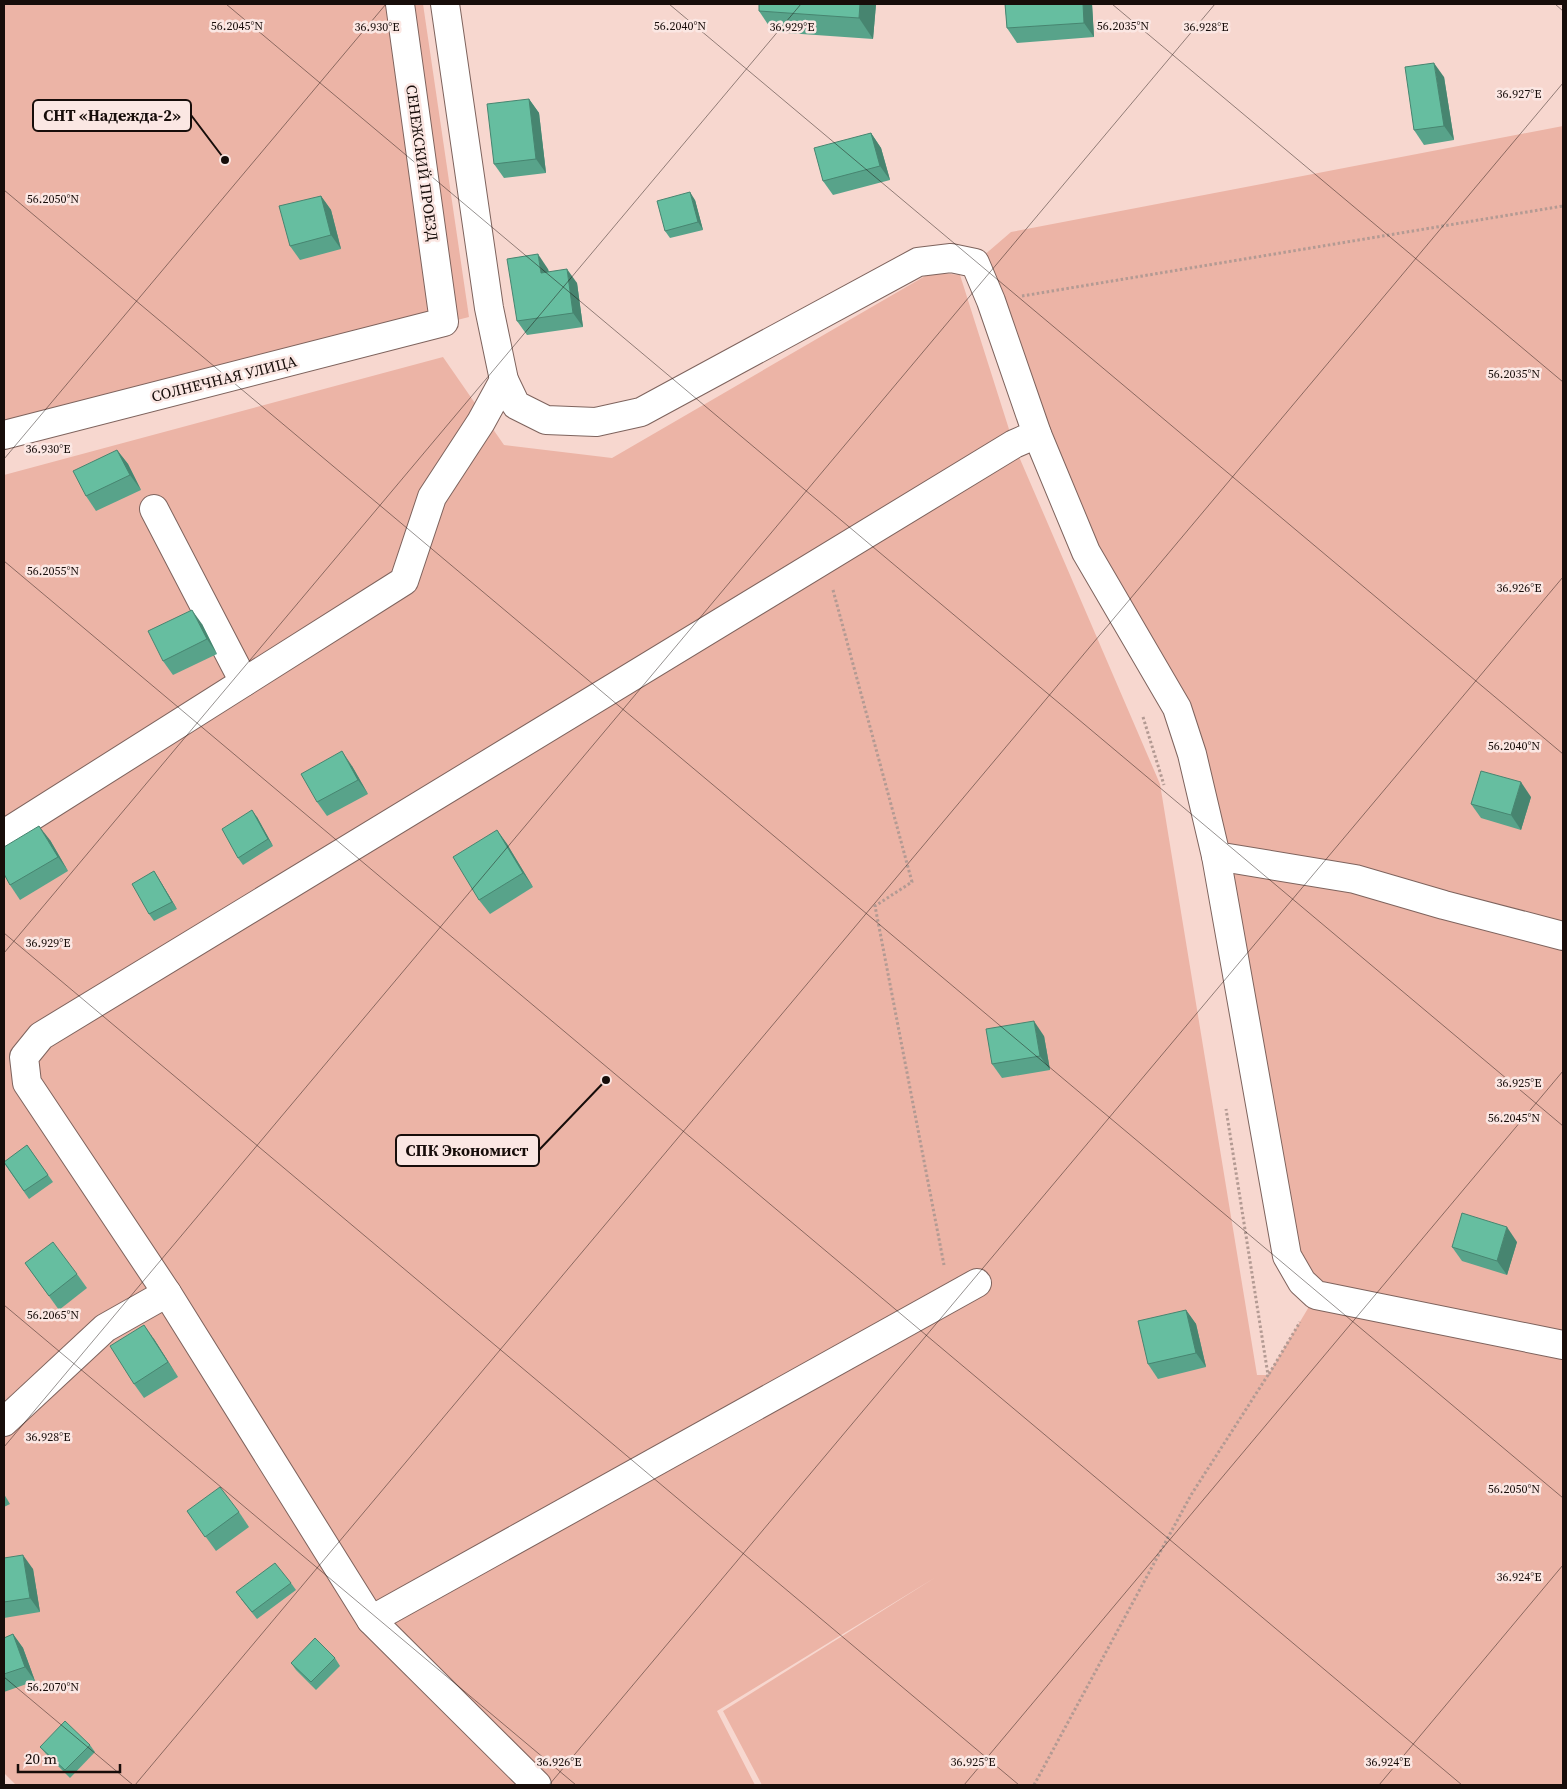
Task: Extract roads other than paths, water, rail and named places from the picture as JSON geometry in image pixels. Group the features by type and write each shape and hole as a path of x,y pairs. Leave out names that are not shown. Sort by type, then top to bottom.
{"street":[{"name":"СЕНЕЖСКИЙ ПРОЕЗД","path":"400,4 444,322"},
{"path":"445,4 489,308 504,380 516,405 546,420 596,422 641,412 918,262 951,258 975,263 991,301 1026,439 1086,552 1177,708 1192,754 1216,856 1287,1256 1302,1282 1316,1295 1563,1345"},
{"name":"СОЛНЕЧНАЯ УЛИЦА","path":"4,435 444,322"},
{"path":"4,834 404,581 432,497 481,422 504,380"},
{"path":"537,1785 371,1620 167,1293 27,1083 24,1057 41,1036 1026,439"},
{"path":"154,509 244,682"},
{"path":"1216,856 1355,879 1444,905 1563,936"},
{"path":"371,1620 976,1283"},
{"path":"4,1422 105,1328 167,1293"}],"place":[{"name":"СНТ «Надежда-2»","path":"225,160"},
{"name":"СПК Экономист","path":"606,1080"}]}
